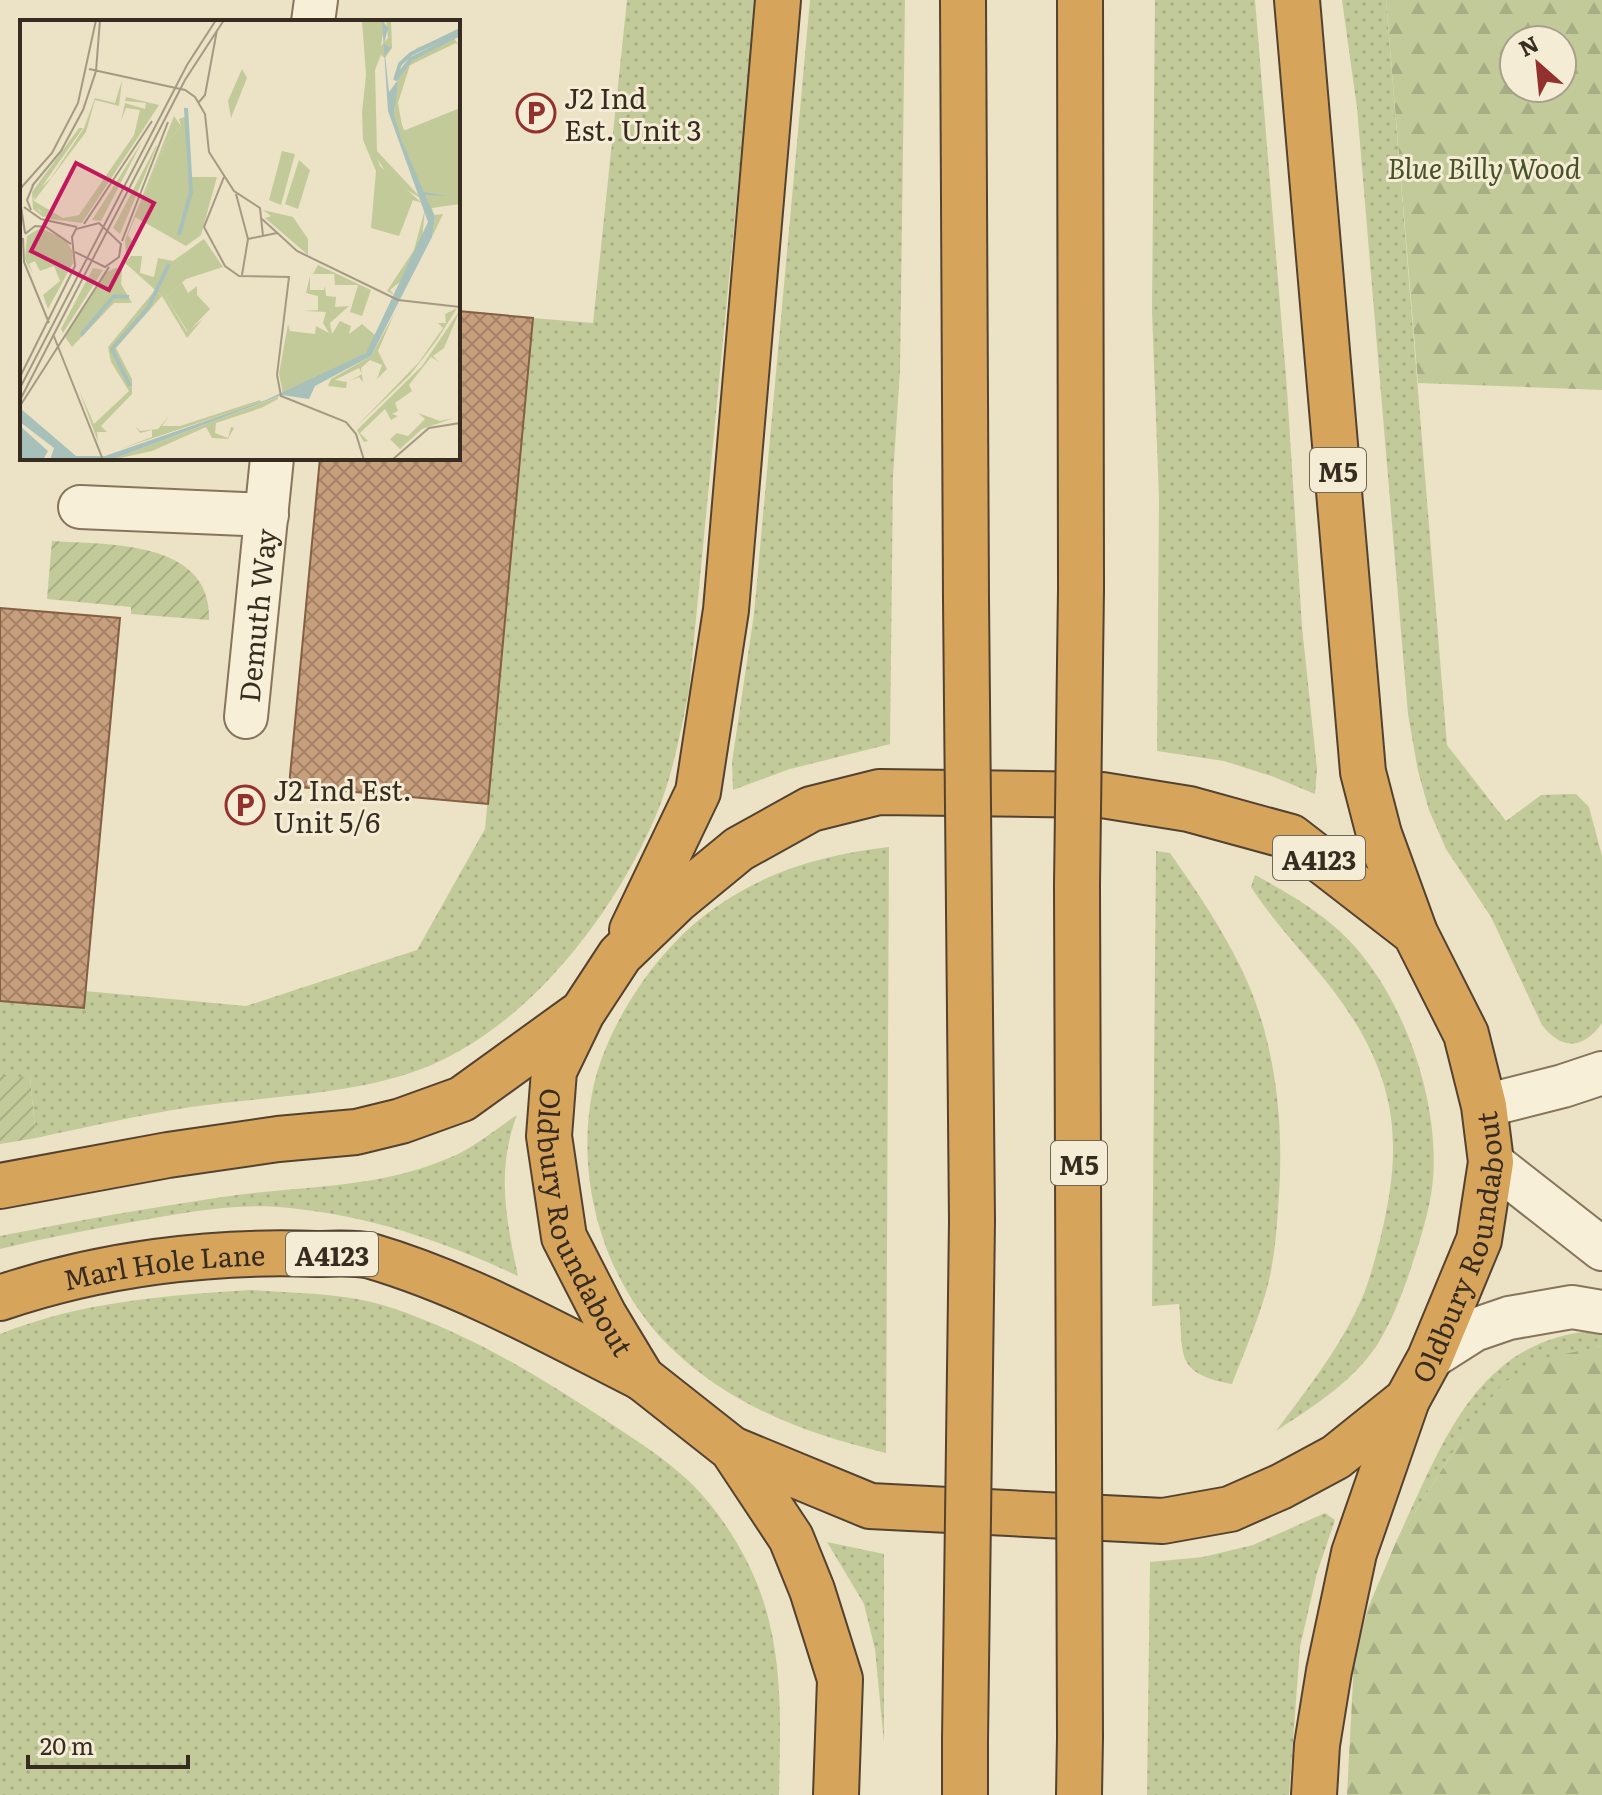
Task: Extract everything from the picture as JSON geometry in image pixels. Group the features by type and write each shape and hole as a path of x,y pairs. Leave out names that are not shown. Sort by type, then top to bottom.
{"highway":[{"path":"620,955 698,792 726,610 778,0"},
{"path":"963,0 972,1221 965,1795"},
{"name":"M5","path":"1079,1795 1077,885 1081,589 1080,0"},
{"name":"M5","path":"1297,0 1363,772 1379,834 1415,933"},
{"name":"Oldbury Roundabout","path":"879,792 1102,795 1189,809 1291,837 1415,933 1466,1034 1484,1106 1491,1162 1479,1240 1430,1358 1407,1400 1336,1457 1230,1509 1163,1521 870,1506 732,1449 642,1378 604,1315 564,1237 549,1136 554,1071 582,1013 620,955 677,900 739,849 811,809 879,792"},
{"name":"A4123","path":"0,1186 168,1155 278,1139 356,1132 401,1121 462,1099 582,1013"},
{"name":"Marl Hole Lane","path":"0,1298 52,1280 149,1264 252,1252 367,1255 471,1292 642,1378"},
{"path":"1314,1795 1317,1745 1329,1671 1354,1553 1407,1400"},
{"path":"732,1449 791,1538 812,1590 840,1679 836,1795"}],"street":[{"path":"313,20 316,0"},
{"name":"Demuth Way","path":"246,717 272,460"},
{"name":"Demuth Way","path":"80,507 267,515"},
{"path":"1484,1106 1602,1073"},
{"path":"1491,1162 1602,1249"},
{"path":"1430,1358 1474,1330 1509,1318 1572,1307 1602,1312"}],"green space":[{"path":"627,0 756,0 689,691 666,789 636,857 591,930 533,995 501,1023 466,1047 429,1066 402,1076 343,1089 191,1107 36,1138 30,1077 0,1077 0,1001 85,991 246,1006 417,950 485,829 533,318 593,323"},
{"path":"810,0 905,0 900,370 893,476 890,744 790,769 733,790 732,762 754,614"},
{"path":"1155,0 1255,0 1287,389 1302,627 1317,769 1315,794 1224,761 1157,751 1159,499 1152,310"},
{"path":"1342,0 1386,0 1447,745 1506,821 1541,795 1576,794 1589,807 1602,856 1602,1023 1588,1038 1573,1044 1557,1039 1542,1025 1491,917 1446,849 1429,810 1418,771 1408,714 1357,108"},
{"name":"Blue Billy Wood","path":"1386,0 1602,0 1602,390 1418,383"},
{"path":"52,541 127,546 175,560 193,574 205,594 209,620 131,614 131,607 47,599"},
{"path":"889,847 886,1453 799,1427 744,1402 694,1368 671,1348 647,1321 627,1291 611,1258 598,1224 587,1152 595,1080 611,1036 636,992 683,934 721,903 789,869 838,855"},
{"path":"1156,851 1170,853 1208,909 1241,968 1262,1022 1275,1079 1280,1166 1274,1256 1262,1304 1232,1384 1200,1374 1185,1359 1179,1304 1152,1306"},
{"path":"1255,875 1300,901 1342,933 1381,982 1408,1035 1418,1064 1426,1093 1434,1152 1432,1191 1424,1225 1404,1288 1377,1345 1344,1383 1276,1431 1330,1357 1364,1292 1387,1210 1393,1155 1392,1128 1381,1076 1355,1022 1251,887"},
{"path":"0,1077 30,1077 36,1138 0,1144"},
{"path":"517,1115 507,1155 505,1195 518,1276 407,1232 350,1217 290,1208 231,1207 191,1212 0,1249 0,1236 56,1225 222,1197 340,1185 398,1175 456,1155"},
{"path":"251,1290 321,1294 373,1302 446,1329 527,1371 579,1403 649,1449 692,1484 735,1539 764,1603 778,1674 779,1795 0,1795 0,1334 92,1307 187,1294"},
{"path":"1602,1330 1602,1346 1462,1438 1396,1542 1449,1433 1469,1402 1494,1374 1523,1352 1559,1337"},
{"path":"1602,1346 1602,1795 1347,1795 1354,1662 1368,1608 1396,1542 1462,1438 1503,1383 1546,1358"},
{"path":"1325,1513 1335,1520 1317,1573 1300,1647 1289,1795 1147,1795 1150,1562 1203,1557 1253,1545"},
{"path":"827,1542 884,1554 884,1743 875,1649 864,1604"}],"building":[{"path":"460,311 533,318 488,804 289,786 320,460 460,460"},
{"path":"0,608 120,618 84,1008 0,1001"}],"place":[{"name":"J2 Ind Est. Unit 3","path":"536,113"},
{"name":"J2 Ind Est. Unit 5/6","path":"245,805"}]}
